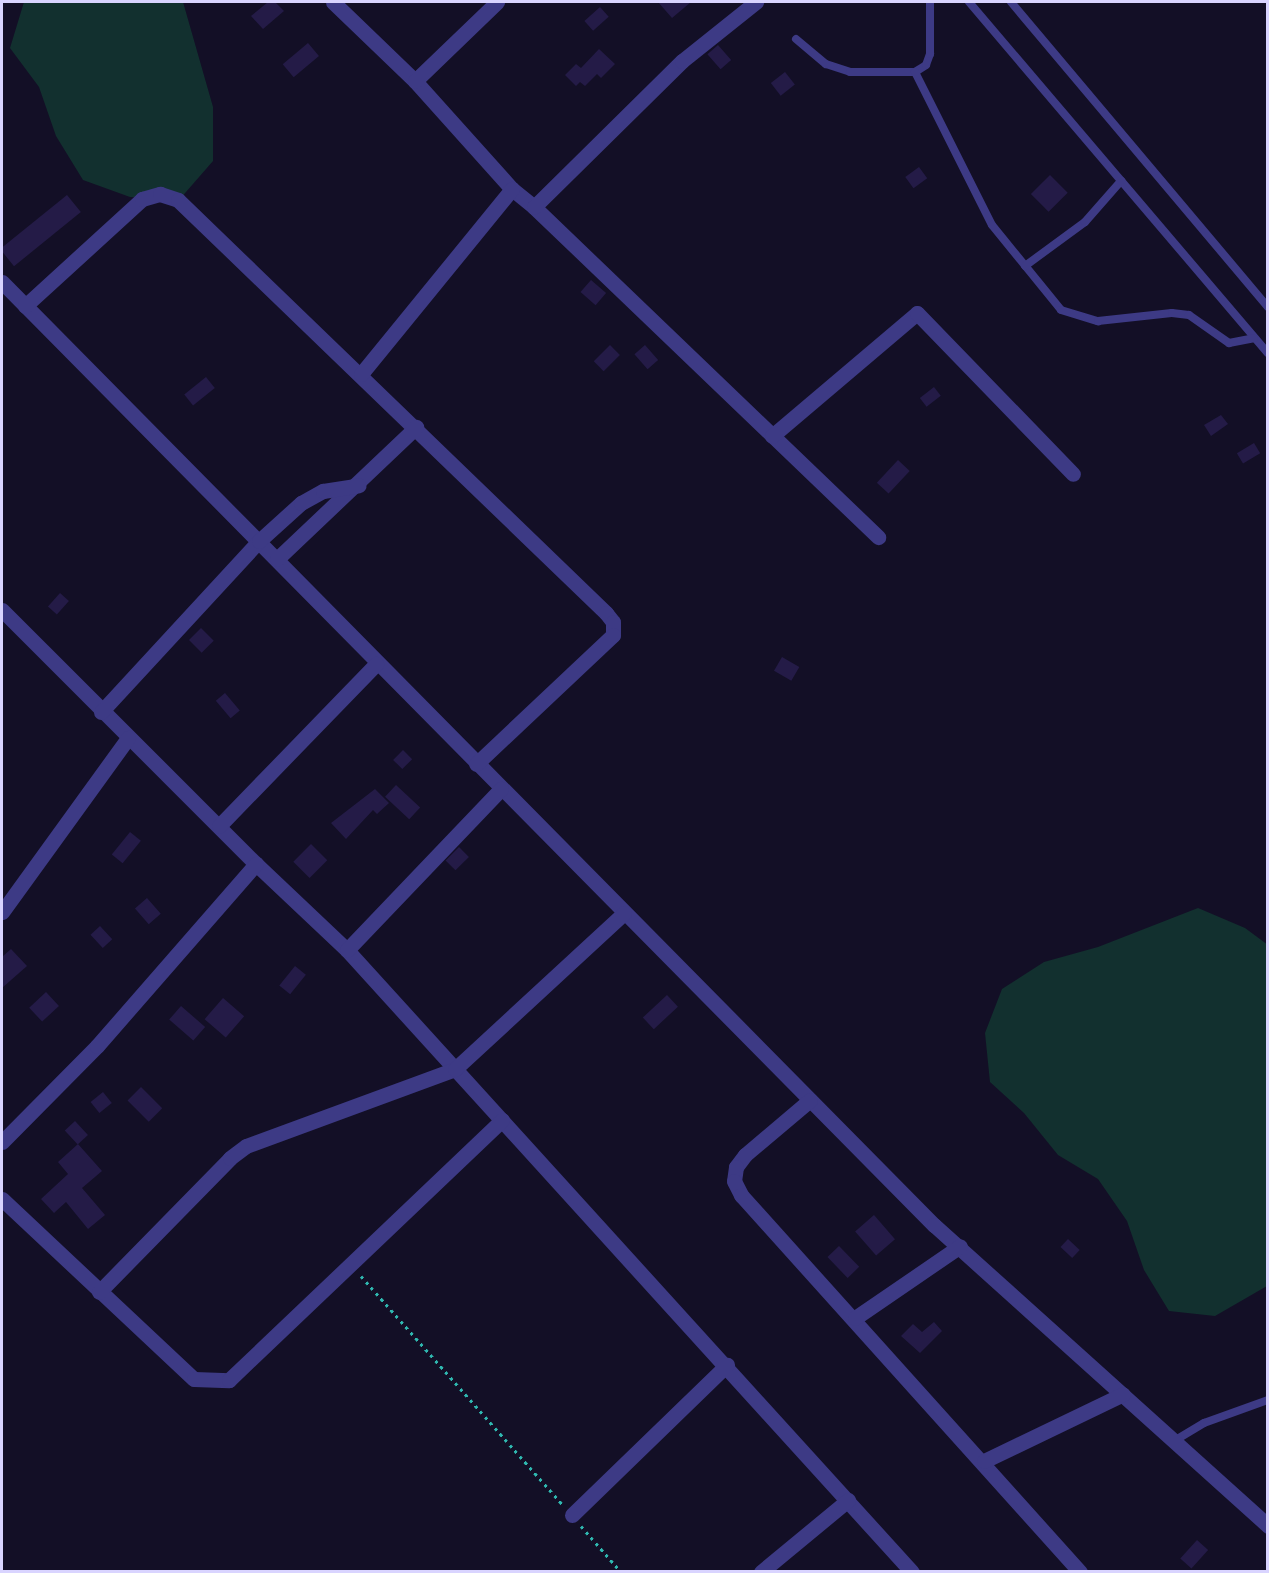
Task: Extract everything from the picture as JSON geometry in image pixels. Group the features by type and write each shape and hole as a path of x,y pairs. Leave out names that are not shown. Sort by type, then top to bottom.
{"street":[{"path":"333,2 415,81 512,189 534,207 878,537"},
{"path":"415,81 497,2"},
{"path":"534,207 682,61 756,2"},
{"path":"361,374 512,189"},
{"path":"25,306 142,199 160,194 178,200 361,374 613,622 613,635 476,764"},
{"path":"2,282 259,541 376,664 810,1100 960,1246 1268,1526"},
{"path":"772,436 917,313 1073,474"},
{"path":"277,560 359,485 416,428"},
{"path":"101,712 259,541 301,503 323,491 359,485"},
{"path":"3,615 256,864 347,950 727,1365 912,1572"},
{"path":"219,826 376,664"},
{"path":"2,912 128,738"},
{"path":"347,950 501,789"},
{"path":"2,1142 97,1046 256,864"},
{"path":"99,1292 230,1158 246,1146 454,1069 624,913"},
{"path":"810,1100 745,1155 736,1167 734,1181 741,1195 984,1461 1080,1572"},
{"path":"2,1199 194,1379 229,1380 349,1263 502,1120"},
{"path":"855,1318 960,1246"},
{"path":"572,1515 727,1365"},
{"path":"984,1461 1123,1394"},
{"path":"761,1572 848,1500"}],"lane":[{"path":"796,39 826,64 850,72 915,72 926,65 930,54 930,2"},
{"path":"969,2 1268,353"},
{"path":"1011,2 1268,307"},
{"path":"915,72 992,225 1061,310 1098,321 1172,313 1189,315 1228,343 1254,338"},
{"path":"1024,266 1085,222 1121,181"},
{"path":"1174,1441 1204,1423 1268,1401"}],"path":[{"path":"349,1263 621,1572"}],"green space":[{"path":"24,2 183,2 213,107 213,161 179,200 130,197 83,180 56,136 39,87 10,48"},
{"path":"1198,908 1245,928 1268,945 1267,1286 1215,1316 1169,1311 1144,1270 1127,1221 1098,1179 1058,1155 1024,1113 990,1082 985,1033 1002,989 1044,962 1098,947"}],"building":[{"path":"268,2 275,2 284,11 263,29 251,16"},
{"path":"658,2 691,2 672,18"},
{"path":"600,7 609,17 593,31 584,21"},
{"path":"308,43 319,56 294,77 283,64"},
{"path":"718,45 731,60 721,69 707,54"},
{"path":"599,49 615,64 601,78 597,74 585,86 580,82 576,86 565,75 576,64 581,68"},
{"path":"785,72 795,85 781,96 771,83"},
{"path":"919,167 927,178 913,188 905,177"},
{"path":"1050,175 1068,193 1049,212 1031,194"},
{"path":"67,195 81,212 14,266 2,251 2,248"},
{"path":"591,280 606,293 596,305 581,292"},
{"path":"610,345 620,355 604,371 594,361"},
{"path":"645,345 658,360 648,369 634,354"},
{"path":"206,377 215,388 193,406 184,395"},
{"path":"934,387 941,396 927,407 920,398"},
{"path":"1221,415 1228,424 1211,436 1204,425"},
{"path":"1254,443 1260,453 1243,464 1237,453"},
{"path":"898,460 910,471 889,494 877,483"},
{"path":"60,593 69,601 57,614 48,606"},
{"path":"201,628 214,641 202,653 189,640"},
{"path":"782,657 799,667 791,681 774,671"},
{"path":"225,693 240,711 231,718 216,701"},
{"path":"403,750 412,759 402,769 393,760"},
{"path":"396,785 420,808 409,819 385,797"},
{"path":"375,789 389,803 377,814 373,810 346,839 331,823"},
{"path":"130,832 141,841 123,863 112,855"},
{"path":"311,844 327,860 310,878 293,862"},
{"path":"459,847 469,857 455,870 446,860"},
{"path":"147,898 161,914 149,924 135,908"},
{"path":"100,926 112,939 103,948 90,935"},
{"path":"11,949 27,966 2,988 2,957"},
{"path":"295,966 306,975 290,994 279,985"},
{"path":"46,992 59,1006 42,1022 29,1008"},
{"path":"667,995 678,1007 654,1029 643,1018"},
{"path":"223,998 244,1016 226,1038 205,1019"},
{"path":"181,1006 205,1027 193,1041 169,1020"},
{"path":"141,1087 162,1108 149,1122 128,1100"},
{"path":"103,1092 112,1103 99,1113 91,1102"},
{"path":"75,1121 88,1135 78,1144 65,1131"},
{"path":"78,1144 102,1171 82,1188 105,1215 88,1229 66,1202 54,1213 41,1199 68,1174 58,1162"},
{"path":"874,1215 895,1239 876,1256 855,1231"},
{"path":"1068,1239 1080,1250 1072,1258 1060,1247"},
{"path":"839,1246 859,1267 848,1278 827,1257"},
{"path":"934,1322 942,1331 920,1353 901,1336 913,1324 922,1332"},
{"path":"1197,1540 1208,1550 1191,1569 1180,1559"}]}
